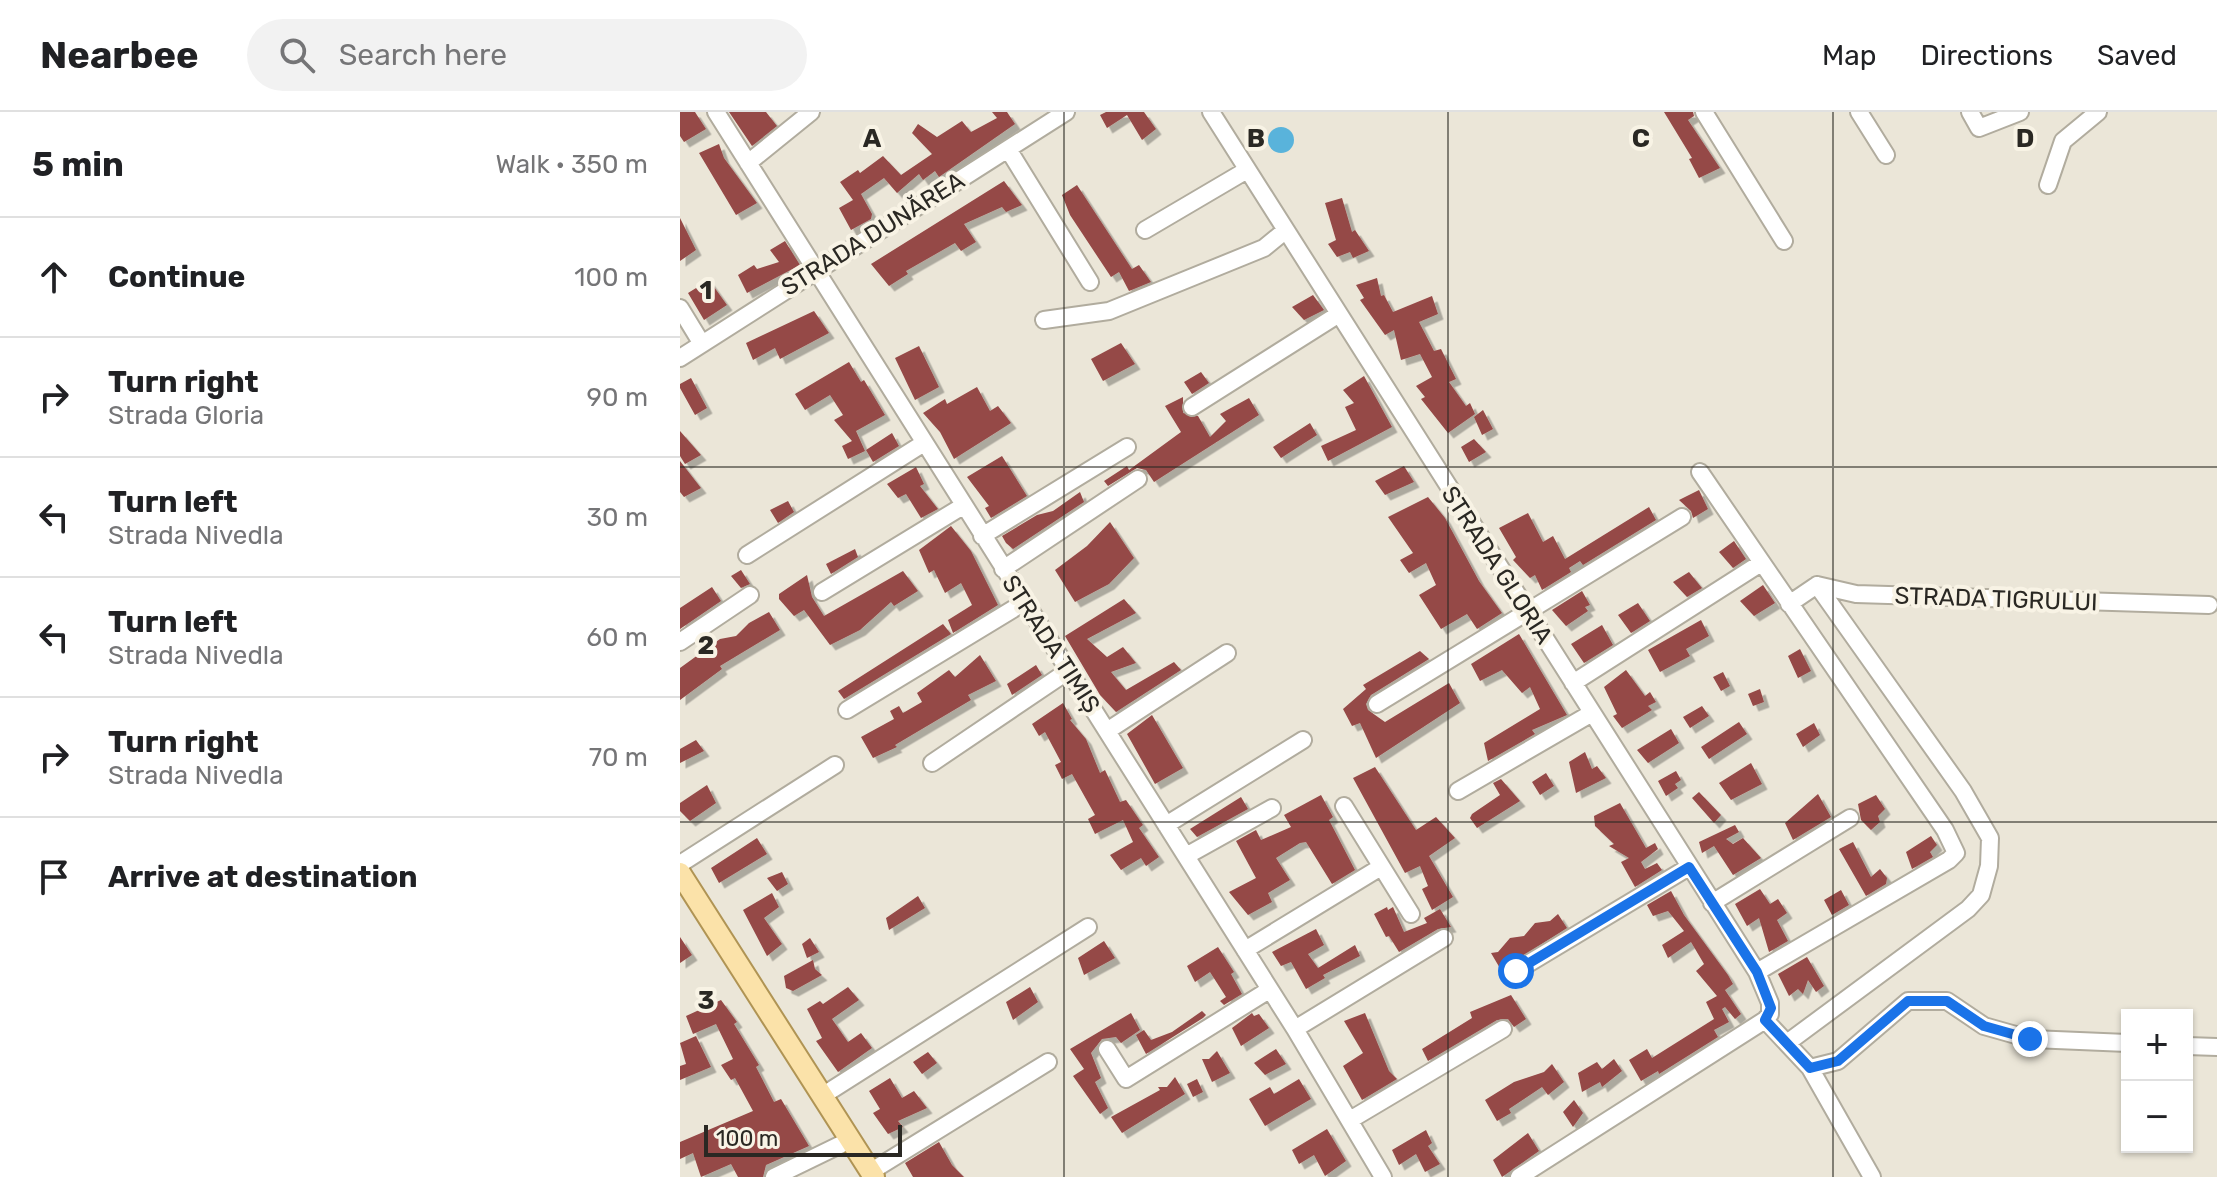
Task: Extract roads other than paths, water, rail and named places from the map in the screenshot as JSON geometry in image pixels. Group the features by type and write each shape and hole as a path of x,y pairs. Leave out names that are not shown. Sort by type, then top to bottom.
{"main road":[{"path":"680,873 872,1174"}],"street":[{"name":"STRADA TIMIȘ","path":"716,112 1023,603 1295,1029 1383,1177"},
{"path":"748,163 811,112"},
{"name":"STRADA DUNĂREA","path":"680,358 815,269 1066,112"},
{"name":"STRADA GLORIA","path":"1211,112 1757,972 1771,1008 1765,1020"},
{"path":"1704,112 1784,241"},
{"path":"1859,112 1886,155"},
{"path":"1970,112 1979,128 2020,112"},
{"path":"2048,185 2063,141 2098,112"},
{"path":"1008,149 1090,282"},
{"path":"1145,230 1247,170"},
{"path":"1044,320 1109,311 1264,248 1286,230"},
{"path":"680,308 702,344"},
{"path":"1192,407 1339,314"},
{"path":"747,555 924,443"},
{"path":"982,536 1127,447"},
{"path":"1700,472 1945,830 1956,853 1757,972"},
{"path":"1003,569 1138,479"},
{"path":"822,592 963,506"},
{"path":"1377,704 1682,517"},
{"path":"1573,683 1761,563"},
{"path":"1787,1043 1968,909 1981,895 1989,866 1990,838 1963,791 1921,736 1844,619 1817,585 1789,604"},
{"name":"STRADA TIGRULUI","path":"1817,585 1856,594 2209,605"},
{"path":"680,642 750,595"},
{"path":"847,710 1023,603"},
{"path":"1107,731 1227,653"},
{"path":"932,763 1068,671"},
{"path":"1458,791 1592,713"},
{"path":"1166,825 1303,740"},
{"path":"680,864 835,765"},
{"path":"1344,806 1411,914"},
{"path":"1186,856 1272,808"},
{"path":"1712,903 1850,818"},
{"path":"1245,950 1381,867"},
{"path":"1516,971 1689,867"},
{"path":"822,1096 1088,927"},
{"path":"1295,1029 1444,938"},
{"path":"1107,1049 1126,1079 1269,990"},
{"path":"1810,1068 1838,1061 1908,1001 1947,1001 1984,1026 2030,1039 2121,1043"},
{"path":"1519,1177 1765,1020 1810,1068 1872,1177"},
{"path":"1350,1120 1503,1029"},
{"path":"2193,1046 2217,1047"},
{"path":"872,1174 1048,1062"},
{"path":"774,1177 850,1140"}],"water":[{"path":"1281,127 1290,131 1294,140 1290,149 1281,153 1272,149 1268,140 1272,131"}]}
